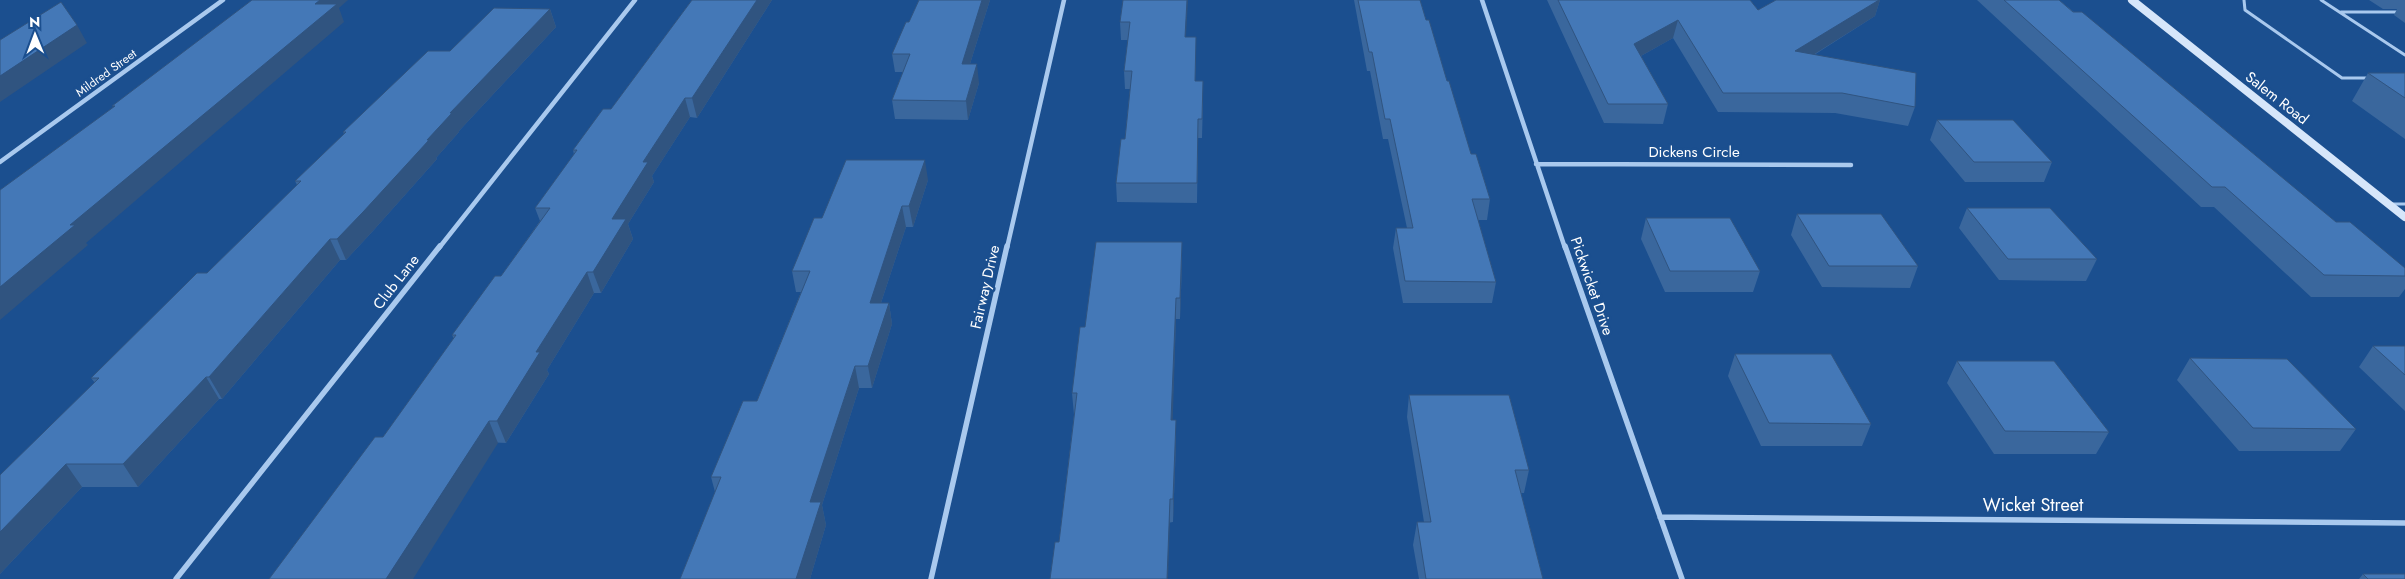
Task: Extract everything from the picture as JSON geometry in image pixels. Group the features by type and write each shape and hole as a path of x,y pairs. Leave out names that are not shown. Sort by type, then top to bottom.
{"main road":[{"name":"Salem Road","path":"2132,0 2405,217"}],"street":[{"name":"Mildred Street","path":"0,162 223,0"},
{"name":"Club Lane","path":"176,579 636,0"},
{"name":"Fairway Drive","path":"931,579 1064,0"},
{"name":"Pickwicket Drive","path":"1482,0 1536,164 1682,579"},
{"name":"Dickens Circle","path":"1536,164 1851,166"},
{"name":"Wicket Street","path":"1660,517 2405,523"}],"lane":[{"path":"2244,0 2245,10 2342,78 2378,78"},
{"path":"2321,0 2405,55"},
{"path":"2341,12 2405,12"},
{"path":"2389,204 2405,204"}],"building":[{"path":"252,0 320,0 315,4 337,4 70,225 75,225 0,287 0,190 115,106 112,106"},
{"path":"692,0 757,0 692,98 685,98 643,162 648,162 612,219 626,219 593,272 587,272 536,352 540,352 497,421 489,421 386,579 269,579 375,437 383,437 456,335 452,335 495,276 501,276 550,208 535,208 577,150 573,150 603,109 611,109"},
{"path":"919,0 982,0 962,64 977,64 966,101 892,100 910,54 892,54 906,22 909,22"},
{"path":"1123,0 1187,0 1185,37 1196,37 1195,81 1203,81 1202,119 1198,119 1197,183 1116,183 1121,139 1125,139 1132,71 1124,71 1130,22 1120,22"},
{"path":"1358,0 1420,0 1426,20 1429,20 1471,154 1476,154 1490,199 1472,199 1496,282 1405,281 1396,228 1413,228 1390,119 1385,119 1372,52 1369,52"},
{"path":"1558,0 1750,0 1758,10 1776,0 1879,0 1795,51 1916,73 1915,107 1842,93 1723,93 1678,20 1634,44 1668,104 1608,104"},
{"path":"2004,0 2059,0 2073,12 2082,12 2336,222 2350,222 2405,268 2405,276 2324,275 2225,187 2212,187"},
{"path":"61,2 77,25 0,76 0,40"},
{"path":"494,8 550,9 450,113 452,113 427,140 429,140 363,212 337,239 330,239 209,377 206,377 123,464 66,464 0,532 0,475 99,378 91,378 197,273 207,273 301,181 295,181 346,132 343,132 428,51 450,51"},
{"path":"2368,73 2405,73 2405,98"},
{"path":"1937,120 2013,120 2052,162 1974,162"},
{"path":"846,160 925,160 909,206 902,206 870,303 889,303 868,366 855,366 810,502 821,502 796,579 680,579 721,477 711,477 743,401 757,401 810,271 792,271 814,218 822,218"},
{"path":"1967,208 2050,208 2097,259 2008,259"},
{"path":"1797,214 1881,214 1918,266 1829,266"},
{"path":"1646,218 1730,218 1760,271 1670,271"},
{"path":"1096,242 1182,242 1180,298 1176,298 1171,420 1176,420 1173,499 1170,499 1167,579 1050,579 1055,542 1059,542 1077,393 1072,393 1080,327 1085,327"},
{"path":"2373,346 2405,346 2405,375"},
{"path":"1735,354 1831,354 1871,424 1769,423"},
{"path":"2190,358 2287,359 2356,429 2253,428"},
{"path":"1957,361 2054,361 2109,432 2005,431"},
{"path":"1409,395 1509,395 1529,470 1515,470 1543,579 1426,579 1417,522 1431,522"},
{"path":"2363,574 2405,574 2405,579 2368,579"}]}
